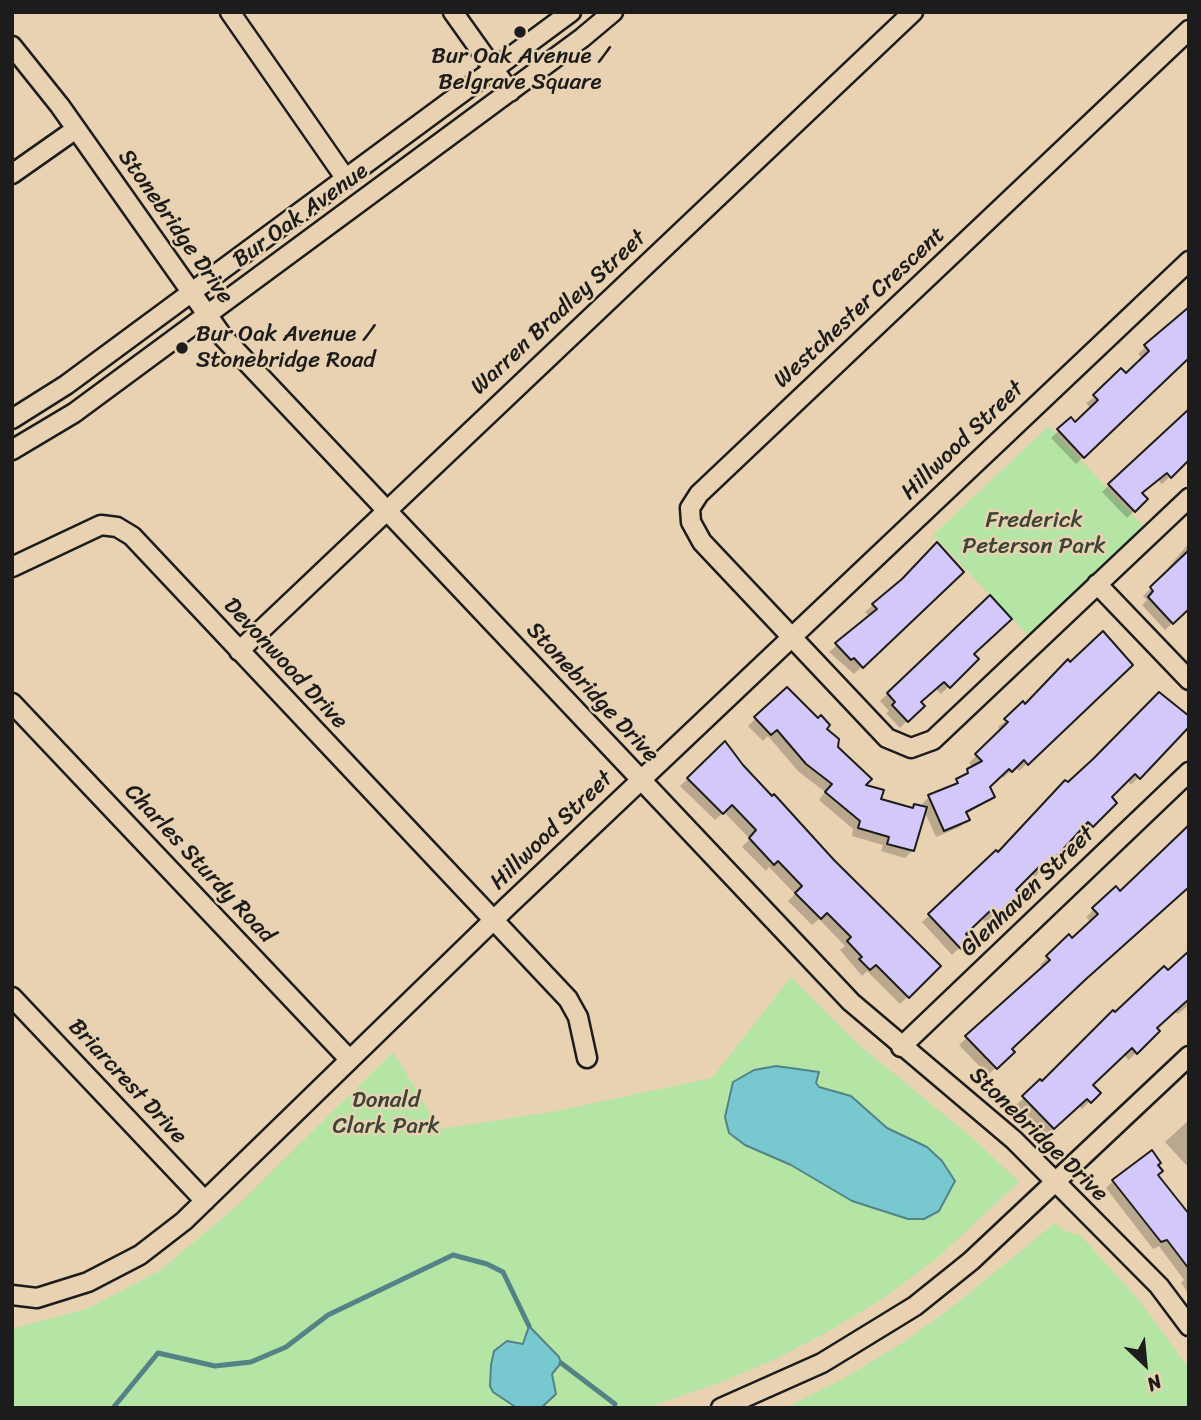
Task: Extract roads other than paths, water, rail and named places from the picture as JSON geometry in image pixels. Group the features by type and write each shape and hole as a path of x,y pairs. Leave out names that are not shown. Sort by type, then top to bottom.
{"street":[{"path":"230,12 346,178"},
{"path":"453,12 510,92"},
{"name":"Bur Oak Avenue","path":"12,419 66,385 571,12"},
{"name":"Bur Oak Avenue","path":"12,450 74,413 510,92 612,12"},
{"name":"Warren Bradley Street","path":"239,651 913,12"},
{"name":"Westchester Crescent","path":"1189,30 699,494 690,508 695,533 887,738 911,748 933,740 1189,498"},
{"name":"Stonebridge Drive","path":"12,46 76,129 223,337 851,1002 901,1047 977,1106 1159,1286 1189,1326"},
{"path":"12,174 76,129"},
{"name":"Hillwood Street","path":"12,1295 37,1298 105,1274 160,1242 641,780 1189,261"},
{"name":"Devonwood Drive","path":"12,567 101,525 117,527 132,536 568,999 578,1017 587,1058"},
{"path":"1097,584 1189,680"},
{"name":"Charles Sturdy Road","path":"12,703 349,1059"},
{"name":"Glenhaven Street","path":"901,1047 1189,772"},
{"name":"Briarcrest Drive","path":"12,996 205,1201"},
{"path":"720,1408 798,1376 890,1323 954,1275 1189,1056"}],"water":[{"path":"776,1066 819,1072 816,1083 819,1087 851,1096 887,1128 927,1147 942,1161 955,1181 939,1211 924,1219 908,1219 852,1201 791,1165 745,1145 729,1133 725,1117 733,1082 754,1070"},
{"path":"529,1326 559,1357 561,1363 552,1374 556,1394 541,1408 517,1408 493,1392 490,1386 491,1365 494,1351 507,1341 523,1344"}],"waterway":[{"path":"113,1408 158,1353 215,1366 251,1362 286,1347 328,1315 453,1255 487,1264 503,1272 529,1326"},
{"path":"561,1363 615,1404"}],"place":[{"name":"Bur Oak Avenue / Belgrave Square","path":"520,32"},
{"name":"Bur Oak Avenue / Stonebridge Road","path":"182,348"}],"park label":[{"name":"Frederick Peterson Park","path":"1034,534"},
{"name":"Donald Clark Park","path":"386,1114"}]}
